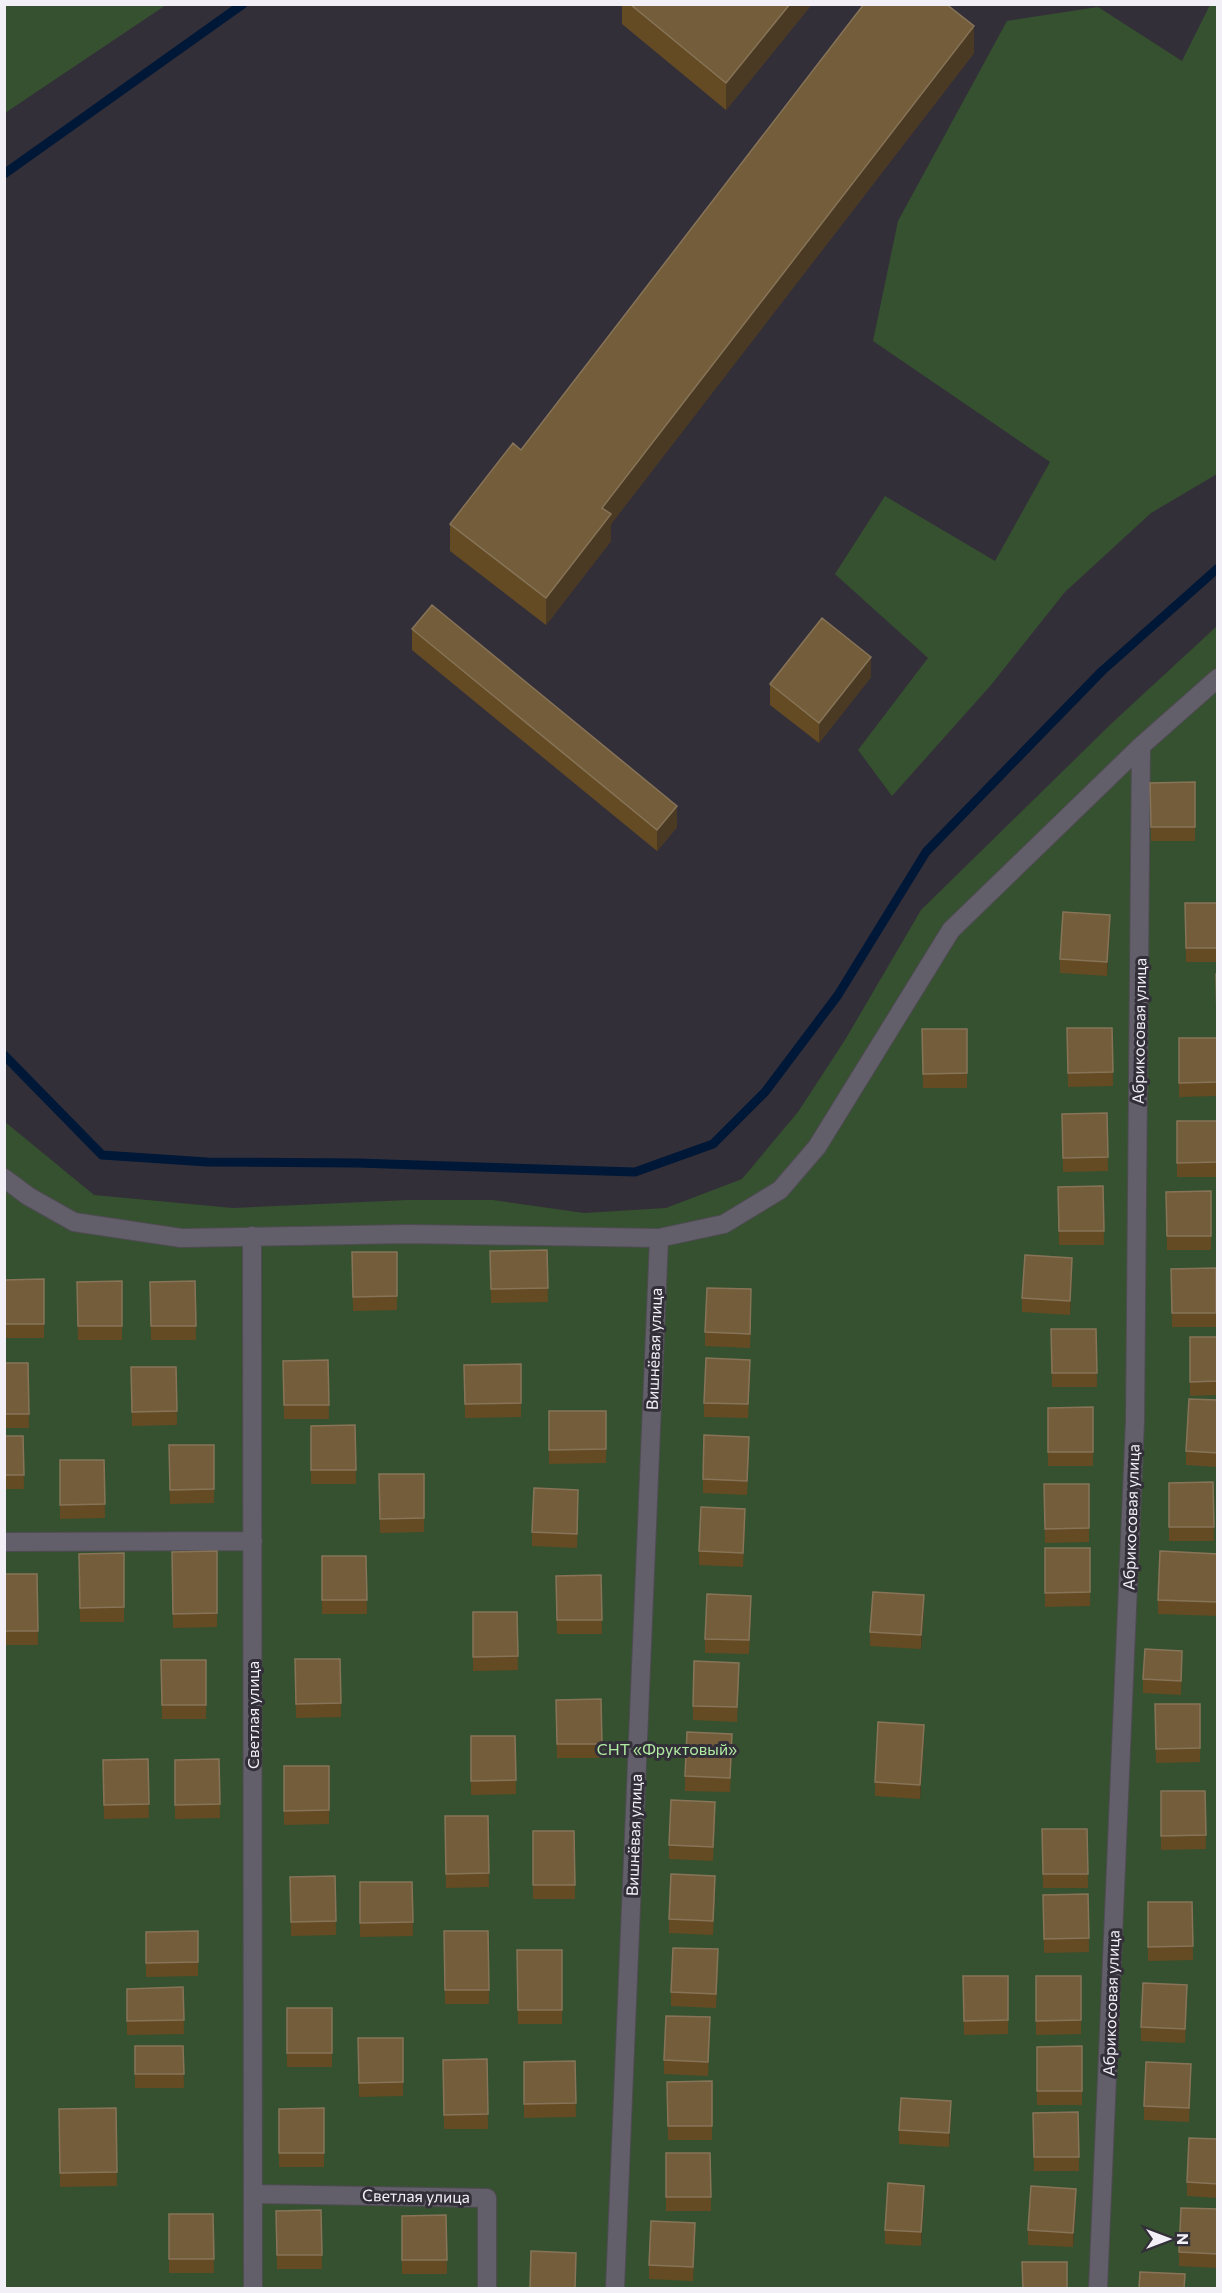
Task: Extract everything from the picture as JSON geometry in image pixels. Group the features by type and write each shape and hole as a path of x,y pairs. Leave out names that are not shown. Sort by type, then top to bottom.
{"street":[{"path":"4,1178 28,1196 74,1222 181,1238 432,1234 659,1238 724,1224 780,1190 817,1147 951,930 1141,746 1218,678"},
{"name":"Абрикосовая улица","path":"1098,2289 1135,1421 1141,746"},
{"name":"Светлая улица","path":"252,1236 253,2289"},
{"name":"Вишнёвая улица","path":"615,2289 659,1238"},
{"path":"4,1542 253,1541"},
{"name":"Светлая улица","path":"253,2194 487,2198 487,2289"}],"green space":[{"path":"5,4 166,4 166,5 5,113"},
{"path":"1210,5 1218,5 1217,474 1151,513 1065,592 991,685 892,796 858,750 928,658 835,574 885,496 995,561 1050,462 873,341 898,221 1007,21 1098,7 1182,61"},
{"name":"СНТ «Фруктовый»","path":"1217,626 1217,2288 5,2288 4,1121 94,1195 233,1208 408,1200 493,1200 584,1213 666,1208 742,1179 798,1112 845,1040 921,910 1112,723"}],"building":[{"path":"630,4 790,4 726,83"},
{"path":"864,4 946,4 974,26 602,508 611,514 546,598 450,524 513,443 521,450"},
{"path":"432,605 677,806 657,830 412,629"},
{"path":"822,618 871,657 819,723 770,684"},
{"path":"1195,782 1195,827 1151,827 1150,783"},
{"path":"1185,903 1218,903 1218,948 1186,948"},
{"path":"1063,912 1110,915 1107,962 1060,959"},
{"path":"1216,974 1218,974 1218,1019 1217,1019"},
{"path":"1067,1028 1112,1028 1113,1072 1068,1073"},
{"path":"922,1029 967,1029 967,1073 923,1074"},
{"path":"1179,1038 1218,1038 1218,1082 1179,1083"},
{"path":"1107,1113 1108,1157 1063,1158 1062,1114"},
{"path":"1177,1121 1218,1121 1218,1162 1177,1163"},
{"path":"1103,1186 1104,1231 1059,1231 1058,1187"},
{"path":"1211,1191 1211,1236 1167,1236 1166,1192"},
{"path":"547,1250 548,1288 491,1289 490,1251"},
{"path":"352,1252 397,1252 397,1296 353,1297"},
{"path":"1025,1255 1072,1258 1070,1301 1022,1298"},
{"path":"1216,1268 1216,1313 1172,1313 1171,1269"},
{"path":"44,1279 44,1324 4,1324 4,1280"},
{"path":"122,1281 122,1326 78,1326 77,1282"},
{"path":"195,1281 196,1326 151,1326 150,1282"},
{"path":"707,1288 751,1289 750,1334 705,1332"},
{"path":"1051,1329 1096,1329 1097,1373 1052,1373"},
{"path":"1190,1337 1218,1337 1218,1381 1190,1382"},
{"path":"706,1358 750,1360 748,1404 704,1403"},
{"path":"328,1360 329,1405 284,1405 283,1361"},
{"path":"4,1363 28,1363 29,1414 4,1414"},
{"path":"521,1364 521,1403 465,1404 464,1365"},
{"path":"131,1367 176,1367 177,1411 132,1412"},
{"path":"1189,1399 1218,1400 1218,1453 1186,1451"},
{"path":"1093,1407 1093,1452 1048,1452 1048,1408"},
{"path":"549,1411 606,1411 606,1449 549,1450"},
{"path":"355,1425 356,1470 311,1470 311,1426"},
{"path":"704,1435 749,1437 747,1481 703,1479"},
{"path":"4,1436 23,1436 24,1475 4,1475"},
{"path":"169,1445 214,1445 214,1489 170,1490"},
{"path":"60,1460 104,1460 105,1504 60,1505"},
{"path":"379,1474 424,1474 424,1518 380,1519"},
{"path":"1213,1482 1214,1527 1169,1527 1169,1483"},
{"path":"1044,1484 1089,1484 1089,1528 1045,1529"},
{"path":"534,1488 578,1490 577,1534 532,1532"},
{"path":"701,1507 745,1509 743,1553 699,1551"},
{"path":"1045,1548 1090,1548 1090,1592 1045,1593"},
{"path":"217,1551 217,1613 173,1614 172,1552"},
{"path":"1160,1551 1218,1554 1218,1602 1158,1600"},
{"path":"124,1553 124,1607 80,1608 79,1554"},
{"path":"322,1556 366,1556 367,1600 322,1600"},
{"path":"4,1574 37,1574 38,1631 4,1631"},
{"path":"601,1575 602,1620 557,1620 556,1576"},
{"path":"873,1592 924,1595 921,1635 870,1632"},
{"path":"707,1594 751,1596 749,1640 705,1639"},
{"path":"473,1612 517,1612 518,1656 473,1657"},
{"path":"1145,1649 1182,1651 1181,1681 1143,1679"},
{"path":"295,1659 340,1659 341,1703 296,1704"},
{"path":"161,1660 206,1660 206,1705 162,1705"},
{"path":"694,1661 739,1663 737,1707 693,1706"},
{"path":"601,1699 602,1744 557,1744 556,1700"},
{"path":"1155,1704 1200,1704 1200,1748 1156,1749"},
{"path":"878,1722 924,1725 920,1785 875,1782"},
{"path":"687,1732 732,1734 730,1778 685,1776"},
{"path":"471,1736 515,1736 516,1780 471,1781"},
{"path":"148,1759 149,1804 104,1805 103,1760"},
{"path":"219,1759 220,1804 175,1805 175,1760"},
{"path":"284,1766 329,1766 329,1810 284,1811"},
{"path":"1161,1791 1205,1791 1206,1835 1161,1836"},
{"path":"671,1800 715,1802 713,1847 669,1845"},
{"path":"445,1816 488,1816 489,1873 446,1874"},
{"path":"1042,1829 1087,1829 1088,1874 1043,1874"},
{"path":"533,1831 574,1831 575,1885 533,1885"},
{"path":"671,1874 715,1876 713,1921 669,1919"},
{"path":"335,1876 336,1921 291,1922 290,1877"},
{"path":"360,1882 412,1882 413,1922 360,1923"},
{"path":"1088,1894 1089,1938 1044,1939 1043,1895"},
{"path":"1148,1902 1192,1902 1193,1946 1148,1947"},
{"path":"198,1931 198,1962 146,1963 146,1932"},
{"path":"444,1931 488,1931 489,1990 445,1990"},
{"path":"673,1948 718,1949 716,1994 671,1992"},
{"path":"517,1950 562,1950 562,2010 518,2010"},
{"path":"963,1976 1008,1976 1008,2020 964,2021"},
{"path":"1036,1976 1081,1976 1081,2020 1036,2021"},
{"path":"1143,1983 1187,1985 1185,2029 1141,2027"},
{"path":"183,1987 184,2020 127,2021 127,1989"},
{"path":"287,2008 332,2008 332,2053 287,2053"},
{"path":"666,2016 710,2017 708,2062 664,2060"},
{"path":"358,2038 403,2038 403,2082 359,2083"},
{"path":"135,2046 183,2046 184,2074 135,2074"},
{"path":"1082,2046 1082,2091 1037,2091 1037,2047"},
{"path":"487,2059 488,2114 444,2115 443,2060"},
{"path":"575,2061 576,2103 524,2104 524,2062"},
{"path":"1146,2062 1191,2064 1189,2108 1144,2106"},
{"path":"712,2081 712,2126 668,2126 667,2082"},
{"path":"901,2098 951,2101 949,2133 899,2130"},
{"path":"116,2108 117,2172 60,2173 59,2109"},
{"path":"324,2108 324,2153 279,2153 279,2109"},
{"path":"1078,2112 1079,2157 1034,2157 1033,2113"},
{"path":"1189,2138 1218,2139 1218,2184 1187,2182"},
{"path":"666,2153 710,2153 711,2197 666,2197"},
{"path":"888,2183 924,2186 921,2232 885,2230"},
{"path":"1031,2186 1076,2189 1073,2233 1028,2230"},
{"path":"1181,2208 1218,2209 1218,2254 1179,2252"},
{"path":"321,2210 322,2255 277,2255 276,2211"},
{"path":"169,2214 213,2214 214,2259 169,2259"},
{"path":"446,2215 447,2260 402,2260 402,2216"},
{"path":"651,2221 695,2223 693,2267 649,2265"},
{"path":"531,2251 576,2253 575,2289 530,2289"},
{"path":"1022,2262 1067,2262 1067,2289 1023,2289"},
{"path":"1140,2272 1185,2274 1184,2289 1139,2289"}],"waterway":[{"path":"4,174 243,4"},
{"path":"4,1055 102,1155 207,1162 357,1163 635,1172 713,1144 765,1092 838,995 926,852 1102,671 1218,568"}]}
